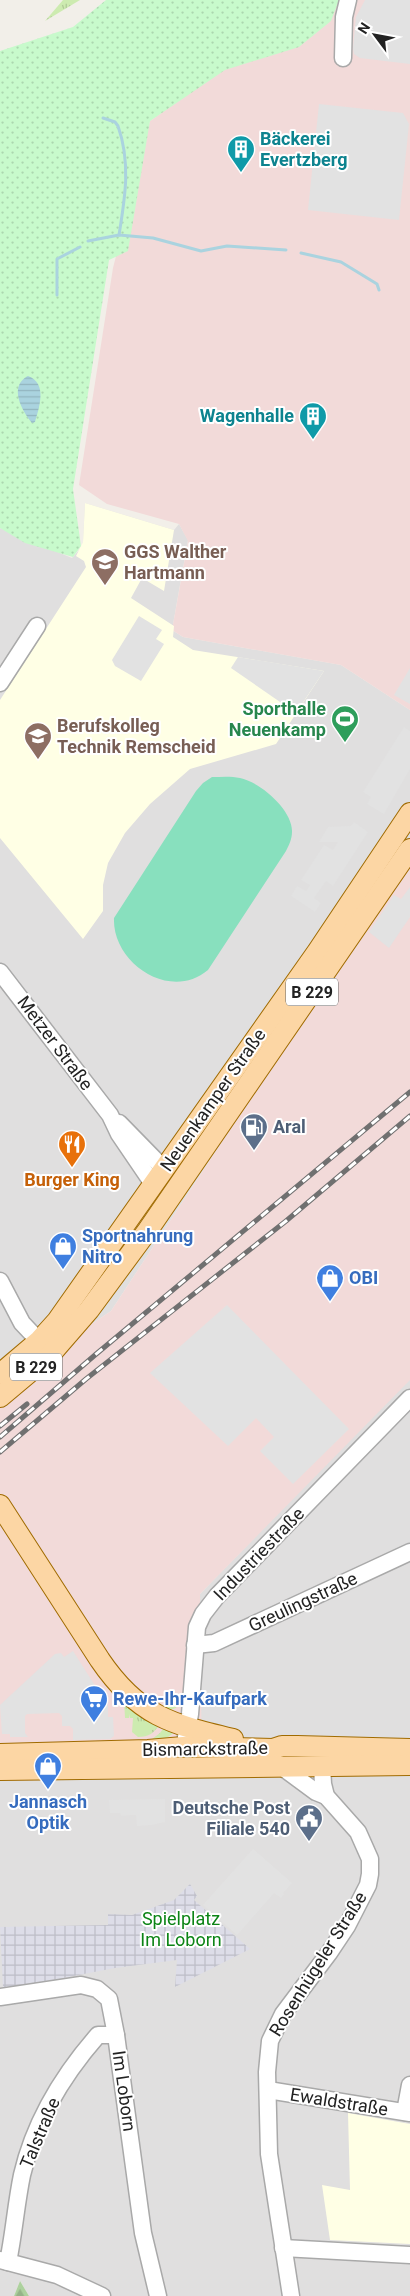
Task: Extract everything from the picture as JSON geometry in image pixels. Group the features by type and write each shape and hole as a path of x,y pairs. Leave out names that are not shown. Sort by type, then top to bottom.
{"main road":[{"name":"Neuenkamper Straße","path":"0,1374 38,1341 56,1321 323,944 410,813"},
{"name":"Neuenkamper Straße","path":"0,1397 50,1355 90,1310 174,1192 410,849"},
{"path":"158,1177 174,1192"},
{"path":"0,1505 106,1669 130,1696 158,1717 188,1727 234,1739 282,1746"},
{"name":"Bismarckstraße","path":"0,1754 148,1750 183,1747 263,1749 282,1746 323,1756 410,1765"},
{"path":"136,1767 151,1760 176,1758 183,1747"},
{"name":"Bismarckstraße","path":"0,1770 136,1767 282,1767 323,1756 410,1749"}],"street":[{"path":"343,58 344,17 348,0"},
{"path":"0,683 37,626"},
{"name":"Metzer Straße","path":"0,972 110,1115 126,1128 158,1177"},
{"path":"0,1281 22,1323 38,1341"},
{"name":"Industriestraße","path":"183,1747 188,1727 195,1645 200,1620 217,1596 410,1398"},
{"name":"Greulingstraße","path":"195,1645 214,1643 410,1552"},
{"path":"323,1756 323,1784 326,1796"},
{"name":"Rosenhügeler Straße","path":"282,1767 316,1792 326,1796 358,1832 370,1859 368,1885 347,1926 273,2031 268,2052 269,2154 291,2296"},
{"name":"Im Loborn","path":"0,1997 81,1985 97,1989 109,1999 116,2035 144,2233 158,2296"},
{"name":"Talstraße","path":"4,2261 28,2152 54,2095 98,2035 116,2035"},
{"path":"408,2113 410,2085"},
{"name":"Ewaldstraße","path":"268,2090 408,2113"},
{"path":"283,2248 410,2255"},
{"path":"4,2261 57,2275 102,2296"}],"shaded area":[{"path":"336,0 410,0 410,710 341,665 183,637 172,630 188,541 179,524 107,504 79,485 113,268 150,121 224,69"},
{"path":"365,0 410,0 410,64 360,58 354,54 356,17"},
{"path":"319,104 403,113 409,124 399,220 308,210"},
{"path":"85,503 174,530 179,524 188,540 172,630 183,637 341,665 410,710 410,855 111,1311 12,1378 0,1394 0,528 72,558 81,548 83,542"},
{"path":"85,503 174,530 164,591 142,578 131,598 174,626 173,637 193,650 324,671 276,744 190,769 150,804 125,833 108,863 103,885 103,911 83,939 0,838 0,700 86,567 84,561 76,556 83,542"},
{"path":"139,616 162,630 156,639 164,644 141,681 115,666 112,660"},
{"path":"238,657 324,671 296,713 231,668"},
{"path":"410,668 410,704 394,695"},
{"path":"404,727 410,731 410,769 384,814 367,804 371,797 363,792"},
{"path":"354,822 368,832 333,886 326,881 314,898 321,903 315,912 291,896 297,886 306,891 310,885 301,880 324,845 333,850 338,842 319,842 328,827 351,826"},
{"path":"410,855 410,1380 200,1594 202,1777 0,1781 0,1394 12,1378 111,1311"},
{"path":"410,887 410,917 389,948 369,932 394,895 401,899"},
{"path":"227,1305 349,1429 293,1484 260,1451 274,1437 256,1418 228,1446 150,1373"},
{"path":"410,1377 410,2296 29,2296 20,2281 14,2296 0,2296 0,1781 17,1780 200,1682 200,1594"},
{"path":"73,1651 108,1706 108,1717 113,1717 114,1736 110,1739 73,1740 73,1729 70,1726 62,1726 62,1716 59,1713 27,1714 25,1716 25,1733 28,1737 10,1737 10,1734 2,1734 0,1705 55,1654 61,1653 64,1657"},
{"path":"165,1799 165,1822 137,1826 136,1815 121,1816 120,1813 110,1813 109,1800"},
{"path":"253,1849 292,1883 281,1898 274,1893 237,1935 203,1905"},
{"name":"Spielplatz Im Loborn","path":"190,1884 197,1896 194,1900 250,1949 175,1987 177,1960 115,1968 6,1989 3,1987 0,1927 108,1925 108,1914 132,1915 174,1900"},
{"path":"348,2113 410,2124 410,2244 330,2240 322,2185 350,2190"}],"green space":[{"path":"63,0 80,0 45,21"},
{"path":"106,0 339,0 331,21 299,47 225,70 150,121 128,251 109,260 73,489 81,546 73,557 25,543 0,528 0,51 73,27"},
{"path":"212,777 240,778 266,791 287,815 291,824 291,840 286,851 208,970 193,979 177,982 161,979 146,973 133,963 122,950 116,934 114,918 196,791"},
{"path":"124,1699 160,1724 153,1732 138,1737 132,1732 133,1718 130,1718 130,1714 129,1718 125,1718"},
{"path":"148,1699 164,1706 168,1699 180,1700 176,1708 167,1711"},
{"path":"165,1726 174,1732 165,1738 148,1742 160,1733"},
{"path":"20,2281 29,2296 14,2296"}],"water":[{"path":"28,376 34,379 40,390 38,410 35,422 32,423 24,412 18,392 22,380"}],"waterway":[{"path":"103,118 115,122 118,126 126,167 125,194 119,235"},
{"path":"88,241 119,235 153,238 201,251 227,246 286,250"},
{"path":"57,295 57,259 80,247"},
{"path":"301,253 341,262 377,284 379,290"}],"railway":[{"path":"0,1437 95,1355 410,1092"},
{"path":"0,1452 86,1379 286,1221 410,1116"},
{"path":"0,1426 27,1404"}],"place":[{"name":"Bäckerei Evertzberg","path":"241,173"},
{"name":"Wagenhalle","path":"313,440"},
{"name":"GGS Walther Hartmann","path":"105,586"},
{"name":"Sporthalle Neuenkamp","path":"345,743"},
{"name":"Berufskolleg Technik Remscheid","path":"38,760"},
{"name":"Aral","path":"254,1151"},
{"name":"Burger King","path":"72,1168"},
{"name":"Sportnahrung Nitro","path":"63,1270"},
{"name":"OBI","path":"330,1302"},
{"name":"Rewe-Ihr-Kaufpark","path":"94,1723"},
{"name":"Jannasch Optik","path":"48,1790"},
{"name":"Deutsche Post Filiale 540","path":"309,1842"}]}
